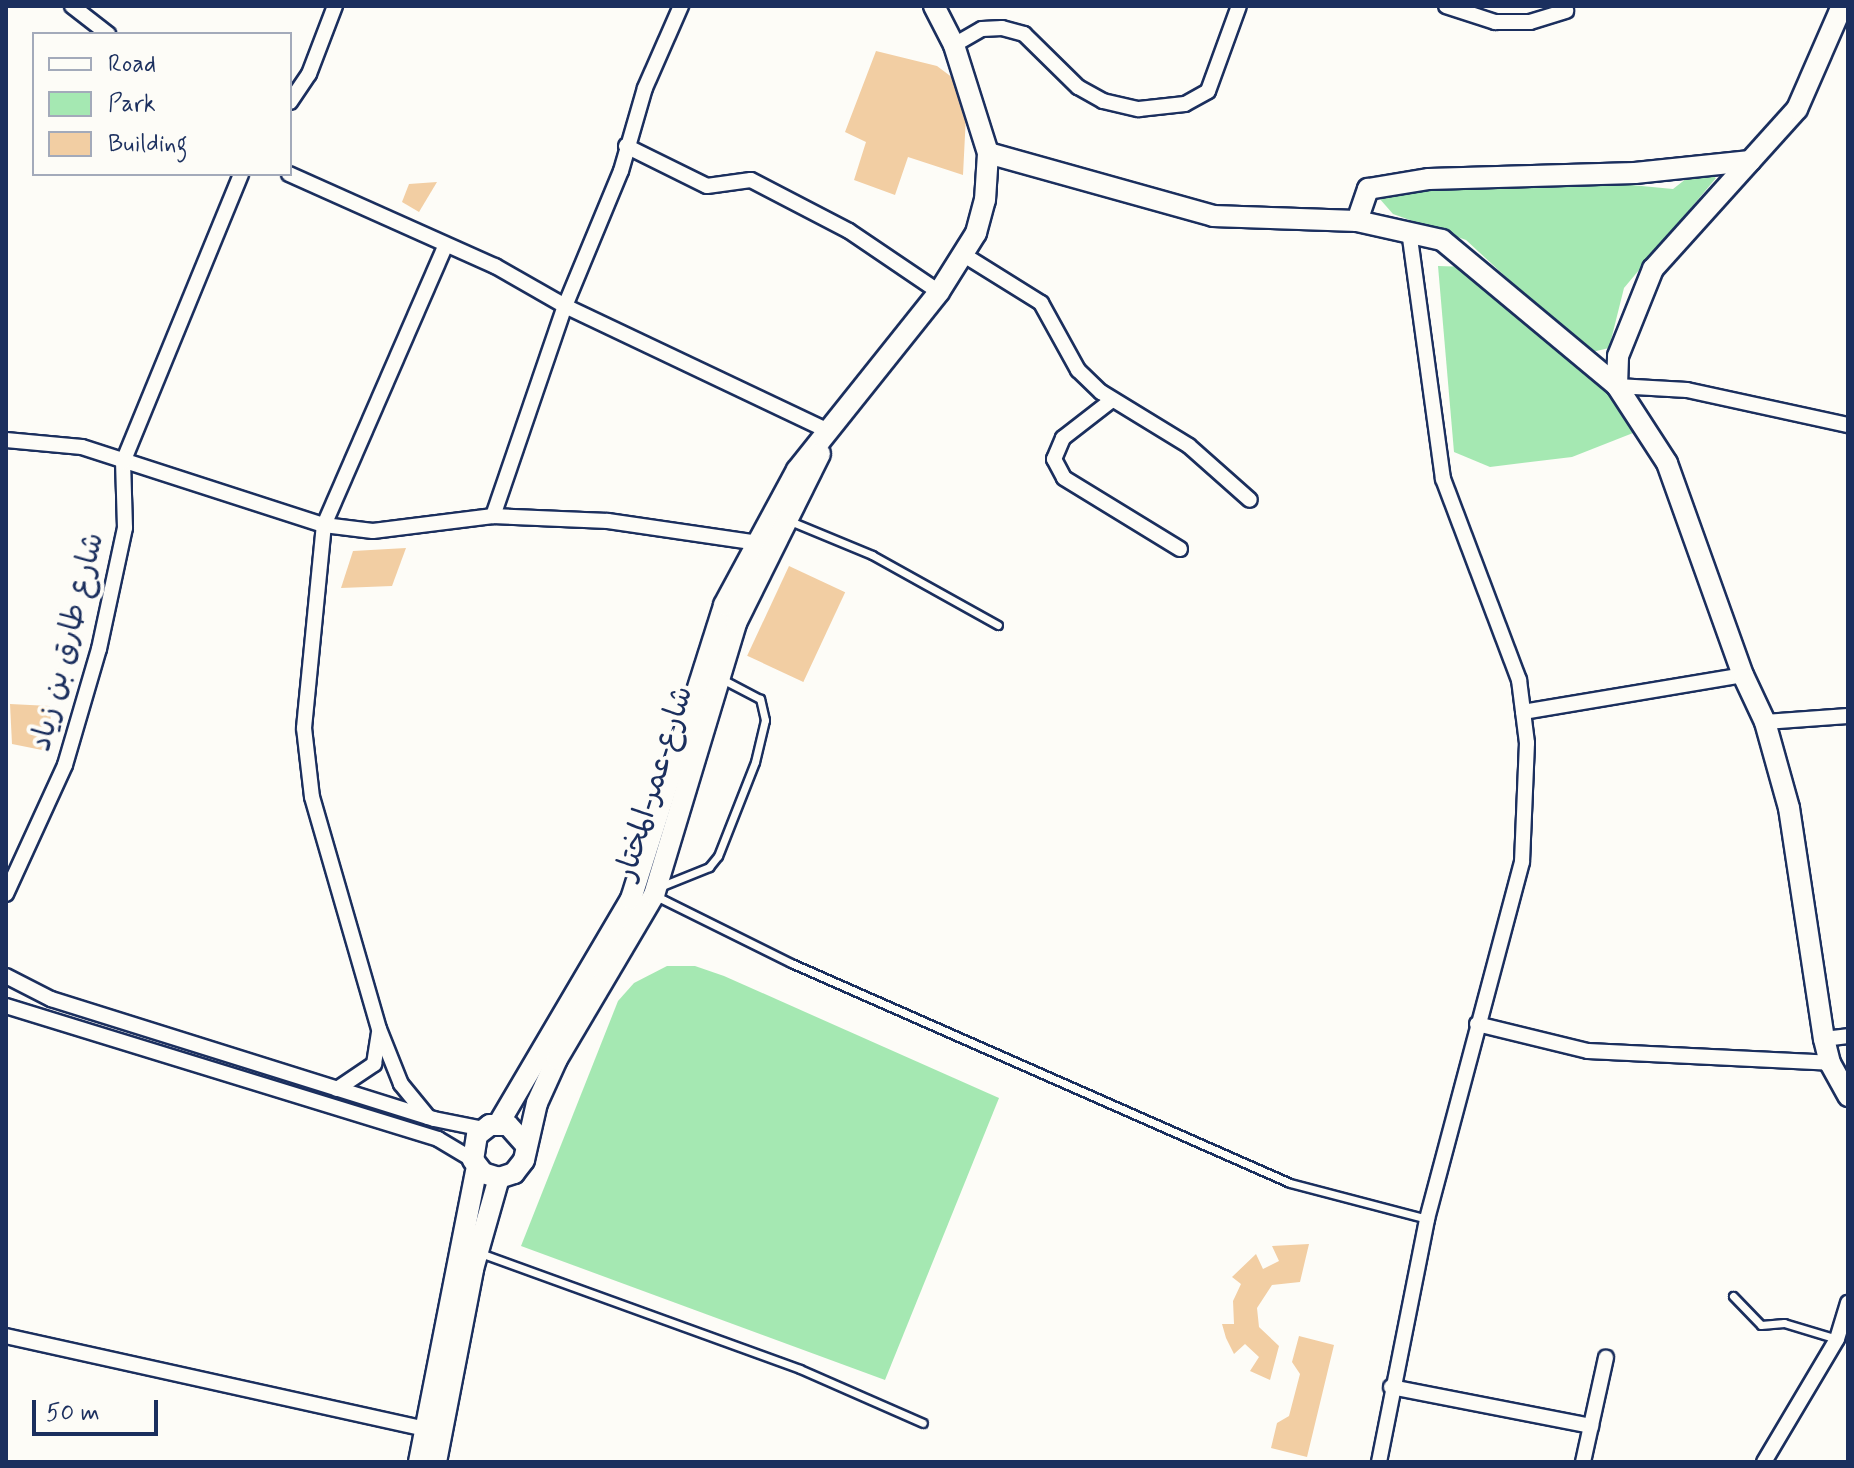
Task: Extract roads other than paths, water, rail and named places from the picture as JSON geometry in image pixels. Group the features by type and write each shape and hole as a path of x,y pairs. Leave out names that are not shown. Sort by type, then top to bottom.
{"main road":[{"name":"شارع عمر المختار","path":"491,1126 631,899 724,605 797,470 939,292 964,255 985,200 988,153 954,45 934,6"},
{"path":"1617,386 1618,356 1653,269 1797,109 1842,6"},
{"path":"988,153 1213,216 1357,221 1442,240 1466,256 1617,386 1667,463 1743,675 1765,722 1789,808 1824,1039 1830,1063 1848,1096"},
{"path":"1357,221 1368,189 1429,179 1635,173 1750,161"},
{"name":"شارع عمر المختار","path":"525,1144 557,1059 655,891 718,677 753,583 788,521 830,432"},
{"path":"419,1462 433,1430 499,1178 520,1167 525,1144 514,1129 491,1126 473,1143 475,1164 433,1430 436,1462"},
{"path":"475,1164 499,1178"}],"street":[{"path":"72,6 105,32"},
{"path":"292,99 309,74 335,6"},
{"path":"493,516 565,306 681,6"},
{"path":"954,45 982,29 1002,28 1024,34 1078,87 1103,101 1139,109 1185,104 1208,91 1239,6"},
{"path":"1446,6 1495,22 1530,22 1566,11"},
{"path":"626,146 711,187 739,178 751,180 849,231 939,292"},
{"path":"292,175 495,266 565,306 830,432"},
{"name":"شارع طارق بن زياد","path":"6,894 65,765 99,649 125,528 123,462 240,176"},
{"path":"1379,1462 1391,1387 1427,1219 1522,862 1527,743 1505,637 1443,479 1409,231"},
{"path":"428,1117 401,1084 379,1029 312,797 304,728 324,525 446,245"},
{"path":"964,255 1041,303 1078,370 1112,400 1189,446 1250,500"},
{"path":"1617,386 1687,390 1848,425"},
{"path":"1112,400 1063,438 1054,459 1064,478 1180,549"},
{"path":"6,440 82,447 324,525 373,531 493,516 608,521 758,543"},
{"path":"1523,712 1743,675"},
{"path":"1765,722 1848,716"},
{"path":"6,976 51,999 337,1089 428,1117 491,1126"},
{"path":"6,1006 438,1139 475,1164"},
{"path":"1477,1024 1588,1051 1830,1063"},
{"path":"337,1089 355,1082 374,1064 379,1029"},
{"path":"1824,1039 1848,1036"},
{"path":"1764,1462 1837,1339 1848,1303"},
{"path":"6,1336 433,1430"},
{"path":"1583,1462 1606,1357"},
{"path":"1391,1387 1591,1426"}],"lane":[{"path":"788,521 872,555 998,625"},
{"path":"655,891 709,867 718,856 755,762 765,720 760,699 718,677"},
{"path":"655,891 791,963 1290,1183 1427,1219"},
{"path":"478,1252 800,1369 923,1423"},
{"path":"1733,1296 1744,1314 1761,1325 1784,1323 1837,1339"}]}
